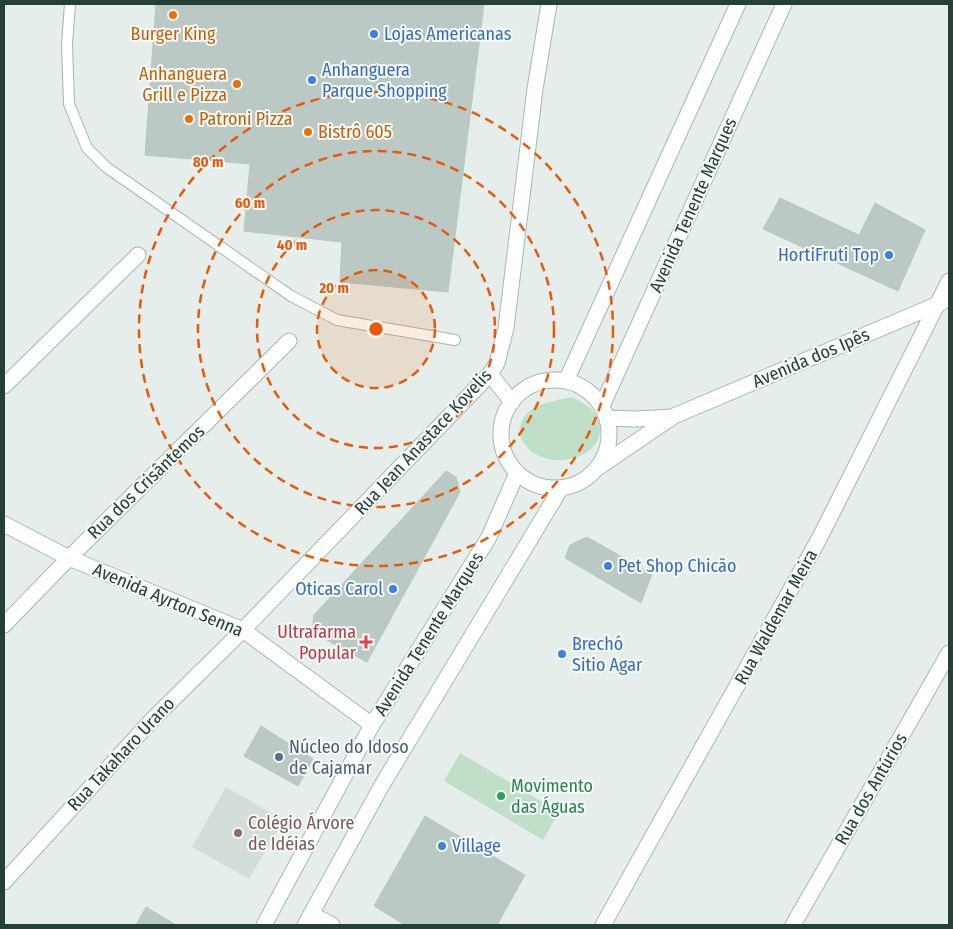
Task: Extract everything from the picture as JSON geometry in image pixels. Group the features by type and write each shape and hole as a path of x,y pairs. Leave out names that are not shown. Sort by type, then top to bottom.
{"street":[{"name":"Rua Jean Anastace Kovelis","path":"243,630 490,374 497,363 506,328 535,89 549,4"},
{"path":"566,381 738,4"},
{"name":"Avenida Tenente Marques","path":"605,412 784,4"},
{"path":"4,386 138,255"},
{"name":"Rua Waldemar Meira","path":"603,925 819,539 944,302 949,281"},
{"name":"Avenida dos Ipês","path":"599,467 674,416 944,302"},
{"name":"Rua dos Crisântemos","path":"4,625 69,558 289,341"},
{"path":"490,374 512,402"},
{"name":"Avenida Tenente Marques","path":"551,380 566,381 580,385 592,394 605,412 609,443 599,467 582,482 561,488 545,488 530,483 517,473 508,461 502,446 501,430 504,415 522,391 536,383 551,380"},
{"name":"Avenida dos Ipês","path":"605,412 636,419 674,416"},
{"name":"Avenida Tenente Marques","path":"264,925 372,725 489,537 517,473"},
{"name":"Avenida Tenente Marques","path":"308,920 382,785 561,488"},
{"name":"Avenida Ayrton Senna","path":"4,524 69,558 243,630 372,725"},
{"name":"Rua Takaharo Urano","path":"4,882 152,720 243,630"},
{"name":"Rua dos Antúrios","path":"792,925 949,653"},
{"path":"308,920 332,925"}],"lane":[{"path":"70,4 66,45 69,104 87,148 106,167 291,296 337,320 454,340"}],"shaded area":[{"name":"Colégio Árvore de Idéias","path":"226,787 284,820 249,879 192,847"}],"green space":[{"path":"573,397 592,410 599,424 599,437 592,447 582,455 568,459 553,460 539,456 527,447 521,438 520,430 523,419 541,404"},
{"name":"Movimento das Águas","path":"460,753 559,812 543,840 444,781"}],"building":[{"name":"Anhanguera Parque Shopping","path":"156,4 484,4 448,292 340,282 342,242 244,231 250,164 145,155"},
{"path":"780,198 859,235 875,203 925,230 898,291 763,229"},
{"path":"446,471 456,477 460,492 367,662 312,632 314,615"},
{"name":"Pet Shop Chicão","path":"587,537 652,574 641,603 565,558 570,545"},
{"name":"Núcleo do Idoso de Cajamar","path":"261,726 313,759 298,786 244,756"},
{"name":"Village","path":"425,816 525,875 497,925 405,925 374,906"},
{"path":"146,907 176,925 136,925"}],"place":[{"name":"Burger King","path":"173,15"},
{"name":"Lojas Americanas","path":"374,34"},
{"name":"Anhanguera Parque Shopping","path":"312,80"},
{"name":"Anhanguera Grill e Pizza","path":"237,84"},
{"name":"Patroni Pizza","path":"189,119"},
{"name":"Bistrô 605","path":"308,132"},
{"name":"HortiFruti Top","path":"889,255"},
{"name":"Pet Shop Chicão","path":"608,566"},
{"name":"Oticas Carol","path":"393,589"},
{"name":"Ultrafarma Popular","path":"366,642"},
{"name":"Brechó Sitio Agar","path":"562,654"},
{"name":"Núcleo do Idoso de Cajamar","path":"279,757"},
{"name":"Movimento das Águas","path":"501,796"},
{"name":"Colégio Árvore de Idéias","path":"238,833"},
{"name":"Village","path":"442,846"}]}
